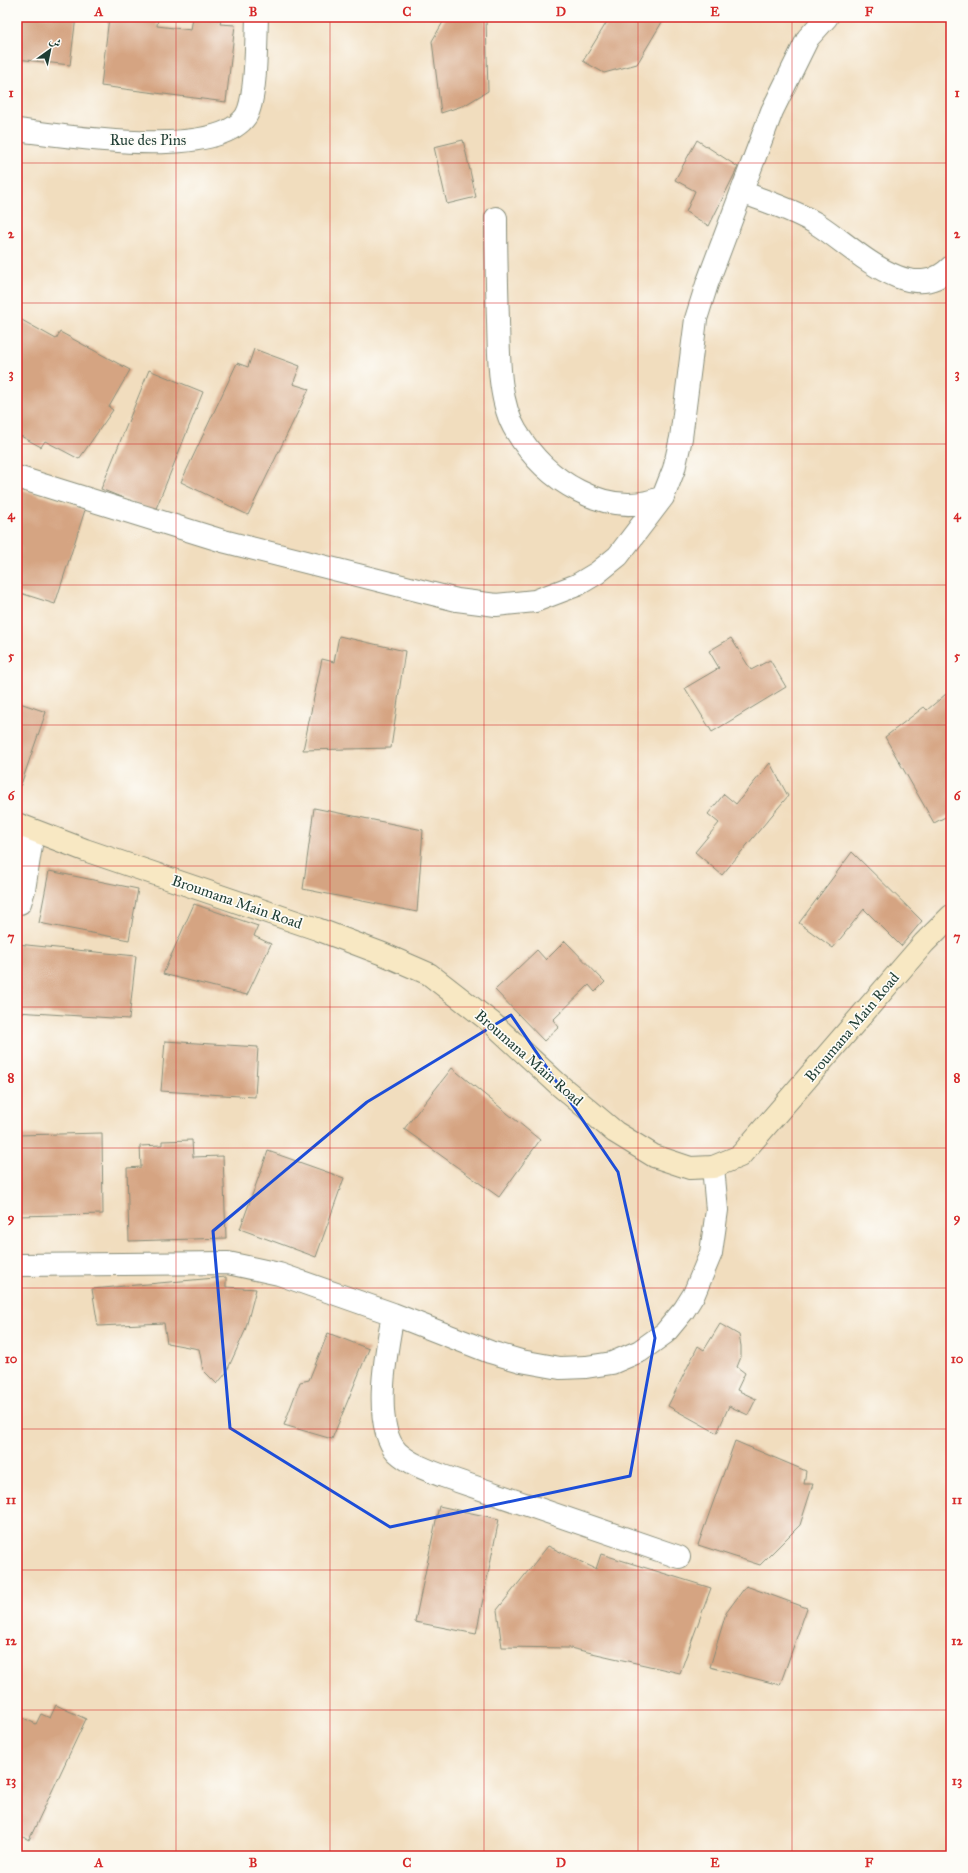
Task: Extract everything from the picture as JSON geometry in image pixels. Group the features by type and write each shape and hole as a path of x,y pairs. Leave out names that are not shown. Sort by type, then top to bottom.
{"main road":[{"name":"Broumana Main Road","path":"25,828 317,929 383,954 429,974 492,1023 558,1084 615,1132 654,1156 690,1168 713,1167 740,1156 924,943 951,916"}],"street":[{"name":"Rue des Pins","path":"17,130 100,140 170,142 211,135 238,125 250,108 257,17"},
{"path":"17,477 223,541 457,600 496,604 535,601 577,585 597,573 618,556 663,497 674,469 680,438 696,319 707,284 772,111 791,69 808,38 827,17"},
{"path":"742,192 799,215 817,224 878,267 908,281 921,282 935,279 944,274 951,267"},
{"path":"496,218 500,358 505,402 516,430 538,460 563,483 589,496 607,503 622,505 649,503 663,497"},
{"path":"17,903 20,903 24,890 25,828"},
{"path":"17,1265 228,1263 279,1274 393,1314 490,1352 521,1361 560,1368 586,1367 612,1363 640,1351 665,1333 684,1310 694,1294 705,1271 711,1253 717,1210 713,1167"},
{"path":"393,1314 383,1372 384,1418 392,1444 402,1456 425,1469 679,1557"}],"highlighted area":[{"path":"511,1015 618,1172 655,1338 630,1476 390,1527 230,1428 213,1231 367,1102"}],"building":[{"path":"17,17 76,17 70,65 17,59"},
{"path":"109,17 158,17 157,26 191,30 193,17 221,20 220,24 235,25 226,102 101,86"},
{"path":"446,17 484,17 486,20 488,91 465,105 441,113 432,41"},
{"path":"610,17 665,17 637,64 604,73 583,61"},
{"path":"463,140 476,197 447,204 434,147"},
{"path":"697,140 738,167 709,226 686,212 695,191 675,180"},
{"path":"20,319 56,339 60,332 130,370 109,407 113,410 79,459 45,441 41,447 17,434 17,321"},
{"path":"254,349 300,366 293,384 309,389 248,515 181,482 237,363 248,367"},
{"path":"149,370 203,392 155,511 101,489"},
{"path":"17,488 85,510 55,604 17,592"},
{"path":"339,636 405,651 391,748 303,750 322,659 334,662"},
{"path":"731,638 751,670 770,660 786,687 712,732 685,688 719,668 709,651"},
{"path":"946,694 951,704 951,814 934,823 885,737 924,707 927,710"},
{"path":"17,702 46,712 17,796"},
{"path":"770,763 788,796 722,875 695,852 719,823 708,814 724,794 736,804"},
{"path":"314,808 423,830 417,912 303,889"},
{"path":"852,852 922,921 901,946 864,909 833,948 799,923"},
{"path":"49,871 138,889 129,940 39,923"},
{"path":"194,904 258,926 254,936 271,944 247,995 163,974"},
{"path":"565,941 605,982 595,992 589,985 553,1020 559,1027 544,1041 495,990 537,950 546,960"},
{"path":"17,944 136,956 129,1019 17,1012"},
{"path":"165,1041 258,1047 255,1097 161,1091"},
{"path":"452,1068 540,1140 499,1197 404,1129"},
{"path":"102,1133 103,1214 17,1216 17,1135"},
{"path":"192,1140 193,1157 223,1156 226,1238 129,1241 127,1168 141,1167 140,1146 162,1145 162,1141"},
{"path":"268,1151 344,1178 316,1257 240,1229"},
{"path":"226,1277 226,1287 256,1289 245,1331 226,1373 217,1384 203,1370 199,1349 167,1343 164,1323 98,1326 92,1289"},
{"path":"720,1324 739,1335 741,1357 737,1367 745,1373 737,1390 756,1399 748,1415 729,1406 717,1433 668,1406 698,1346 704,1350"},
{"path":"328,1333 369,1349 332,1439 284,1425 300,1382 309,1380"},
{"path":"735,1441 806,1471 804,1484 813,1484 800,1525 760,1565 698,1545"},
{"path":"439,1506 499,1519 476,1634 415,1622"},
{"path":"548,1546 596,1569 601,1554 711,1588 680,1673 570,1648 502,1647 497,1610"},
{"path":"746,1586 807,1608 780,1685 710,1667 726,1613"},
{"path":"56,1705 86,1719 29,1840 17,1834 17,1715 36,1724 41,1714 50,1718"}]}
